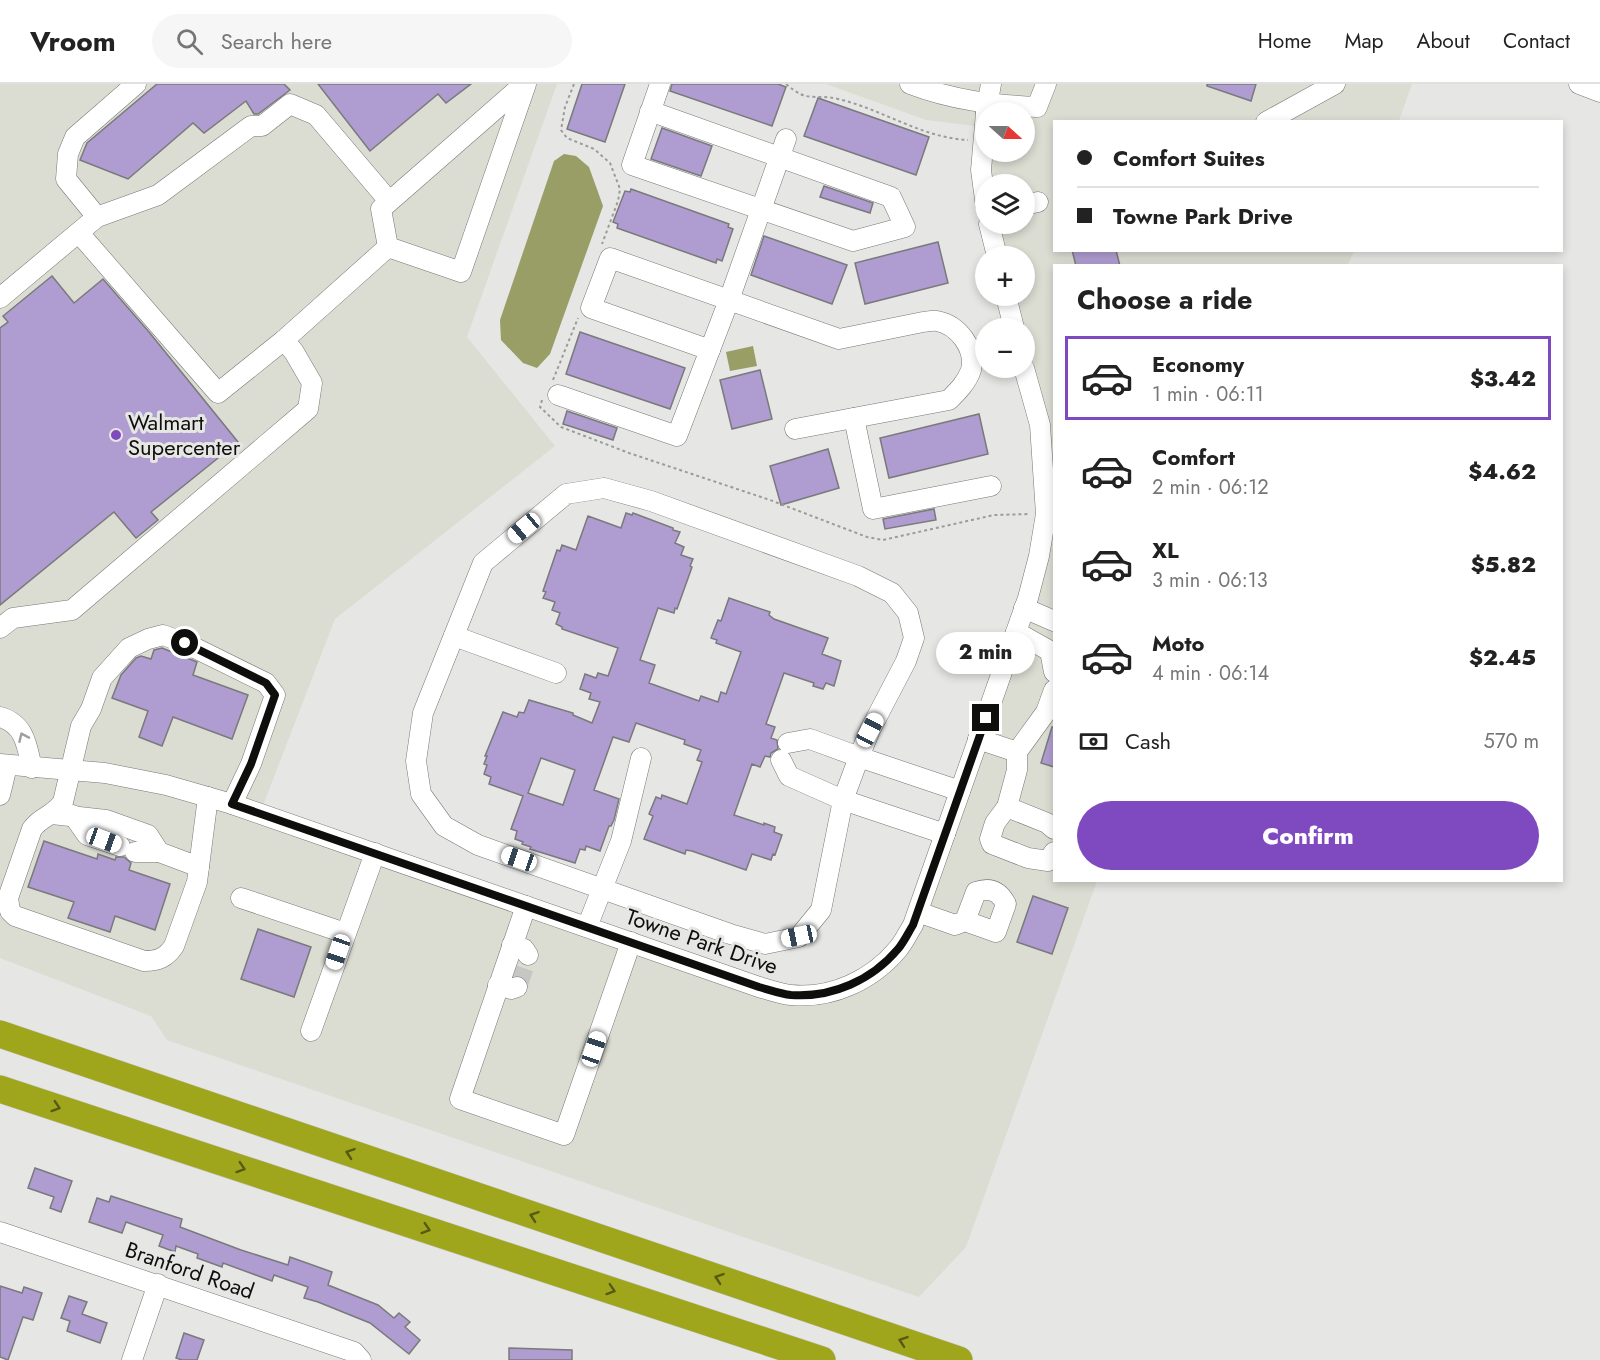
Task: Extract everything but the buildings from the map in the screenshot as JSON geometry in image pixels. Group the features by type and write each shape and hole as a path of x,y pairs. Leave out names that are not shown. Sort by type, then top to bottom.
{"highway":[{"path":"0,1034 959,1360"},
{"path":"0,1089 822,1360"}],"street":[{"path":"97,217 66,179 68,154 75,137 136,84"},
{"path":"388,247 381,209 525,84"},
{"path":"388,247 461,272 525,84"},
{"path":"650,111 782,149 891,197 905,227 854,241 632,165 650,111 660,84"},
{"path":"910,84 975,106"},
{"path":"988,102 991,84"},
{"path":"1035,107 1046,84"},
{"path":"1270,120 1335,84"},
{"path":"1579,84 1600,92"},
{"path":"0,298 97,217 158,195 251,126 262,126 290,104 316,115 389,201"},
{"path":"558,395 677,436 729,300 782,149"},
{"path":"79,233 218,393 284,340 388,247"},
{"path":"710,350 591,308 610,258 839,339 936,321 950,326 975,345"},
{"path":"0,627 13,618 72,610 308,409 312,383 294,352 284,340"},
{"path":"795,429 949,399 964,385 975,356"},
{"name":"Towne Park Drive","path":"3,765 115,775 166,785 232,804 759,987 790,995 814,995 837,990 860,981 880,967 899,948 913,925 1024,608 1040,556 1046,514 1040,425 1027,378"},
{"path":"854,418 873,509 991,486"},
{"path":"604,488 651,501 858,576 892,593 908,613 914,638 906,661 870,730 859,758 843,800 820,910 799,936 765,944 730,934 478,845 444,826 421,794 416,761 423,713 483,563 566,494 604,488"},
{"path":"1024,608 1053,621"},
{"path":"1016,632 1050,651 1053,660"},
{"path":"208,797 197,882 174,946 169,954 161,959 144,961 15,916 10,911 8,898 32,829 36,823 57,810 63,802 81,726 91,709 102,678 129,648 163,635 185,643 266,683 275,695 251,764 232,804"},
{"path":"454,636 556,673"},
{"path":"1053,693 1046,712 1017,752 1017,770 1007,807 995,823 990,839 992,844 1028,858 1048,861 1053,854"},
{"path":"0,717 16,724 25,737 32,768"},
{"path":"945,834 843,800 789,776 784,752 810,739 859,758 960,791"},
{"path":"978,739 1017,752"},
{"path":"587,927 621,841 641,758"},
{"path":"0,795 3,765"},
{"path":"1007,807 1047,823 1053,829"},
{"path":"52,814 106,820 148,835 159,852"},
{"path":"74,815 87,835 128,849 159,852 199,867"},
{"path":"311,1031 375,853"},
{"path":"241,898 345,933"},
{"path":"526,906 520,950 508,986 460,1099 564,1135 631,942"},
{"path":"918,912 955,925 965,921"},
{"name":"Branford Road","path":"0,1232 354,1352 361,1360"},
{"path":"132,1360 158,1284"}],"path":[{"path":"786,84 797,94 805,97 837,99 954,139 975,140"}],"shaded area":[{"path":"0,84 557,84 467,337 555,446 335,619 260,813 790,995 860,981 913,925 1046,514 1026,378 1035,378 1035,318 1012,318 1008,306 1035,306 1035,246 994,246 992,234 1035,234 1035,174 985,174 985,162 1035,162 1035,102 975,102 975,126 926,120 826,84 1412,84 1399,120 1053,120 1053,252 1354,252 1348,264 1053,264 1053,882 1097,882 966,1247 919,1297 167,1040 151,1016 0,958"},
{"path":"564,154 576,156 589,167 603,206 550,354 537,368 523,363 501,340 500,320 554,161"},
{"path":"753,346 757,366 730,371 726,352"}],"tunnel":[{"path":"517,987 528,955"}],"place":[{"name":"Walmart Supercenter","path":"116,435"}],"route":[{"path":"185,643 266,683 275,695 251,764 232,804 759,987 790,995 814,995 837,990 860,981 880,967 899,948 913,925 986,718"}]}
